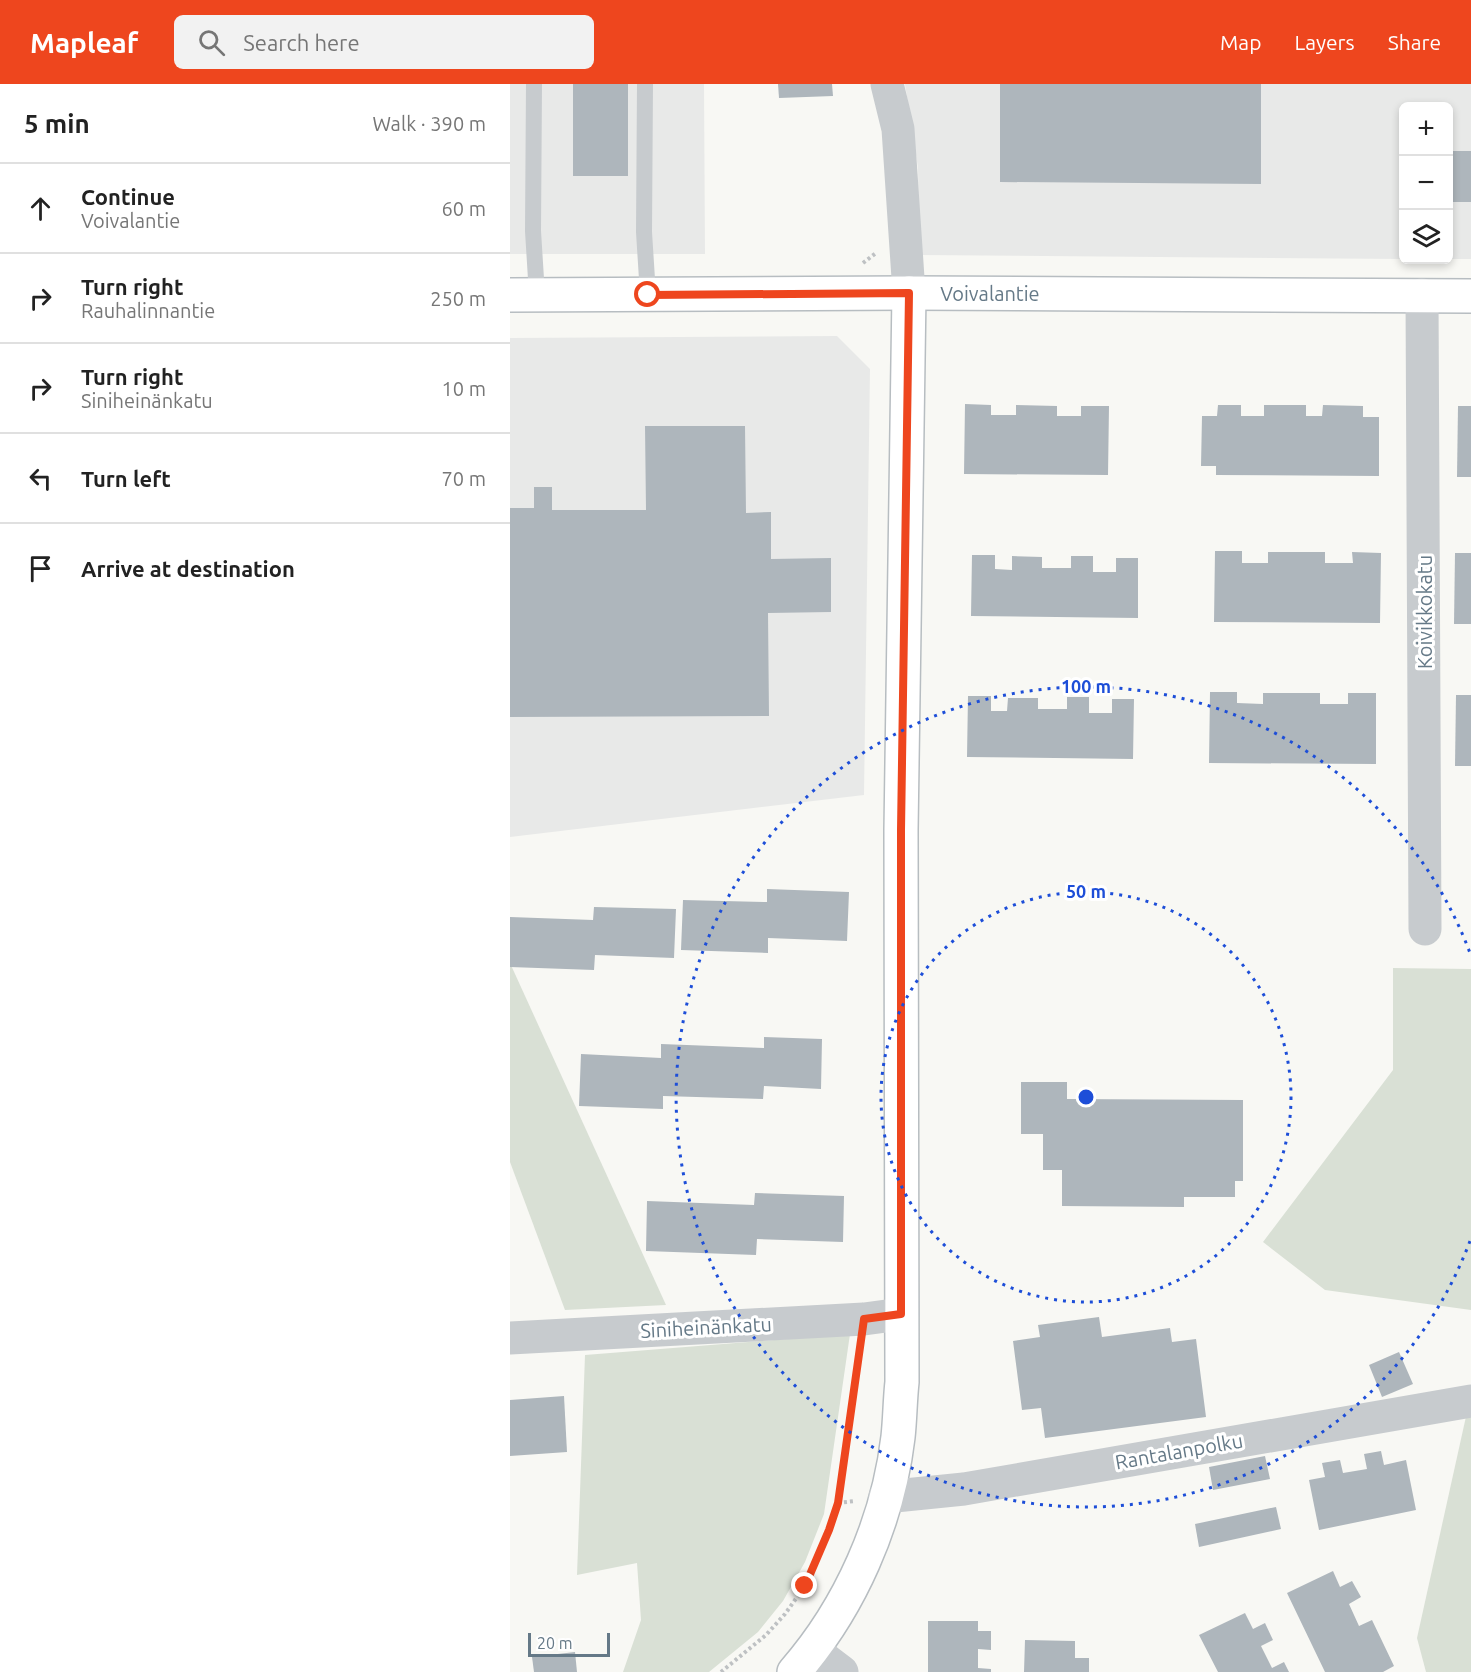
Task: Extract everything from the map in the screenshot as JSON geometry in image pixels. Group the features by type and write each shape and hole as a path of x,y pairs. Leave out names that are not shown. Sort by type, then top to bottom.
{"street":[{"path":"842,1672 804,1661 844,1604 867,1554 885,1497 898,1439 902,1382 901,830 909,293 898,129 887,84"},
{"name":"Voivalantie","path":"524,295 909,293 1471,296"},
{"name":"Koivikkokatu","path":"1422,295 1425,929"},
{"name":"Siniheinänkatu","path":"510,1338 864,1319 901,1314"},
{"name":"Rantalanpolku","path":"885,1497 964,1489 1471,1401"}],"lane":[{"path":"524,295 533,231 534,84"},
{"path":"645,84 644,232 648,295"}],"path":[{"path":"721,1672 766,1635 785,1614 805,1586 829,1530 838,1503 864,1319"}],"shaded area":[{"path":"510,84 704,84 705,254 510,254"},
{"path":"905,84 1471,84 1471,259 1453,259 1453,102 1399,102 1399,259 919,255 918,168"},
{"path":"837,336 870,369 864,795 510,837 510,338"},
{"path":"510,963 666,1305 565,1310 510,1162"},
{"path":"1393,968 1471,969 1471,1310 1325,1290 1263,1242 1393,1070"},
{"path":"850,1334 824,1514 805,1562 783,1601 758,1632 709,1672 623,1672 641,1620 637,1563 577,1575 585,1355"},
{"path":"1471,1411 1471,1672 1426,1672 1417,1638 1467,1412"}],"building":[{"path":"573,84 628,84 628,176 573,176"},
{"path":"778,84 832,84 833,96 779,98"},
{"path":"1000,84 1261,84 1261,184 1000,182"},
{"path":"1453,151 1471,151 1471,202 1453,202"},
{"path":"965,404 991,405 991,415 1016,415 1016,405 1057,406 1057,416 1081,416 1081,406 1109,406 1108,475 964,474"},
{"path":"1218,405 1241,405 1241,416 1264,416 1264,405 1306,405 1306,416 1322,416 1323,405 1363,406 1363,417 1379,417 1379,476 1216,475 1216,466 1201,466 1202,416 1217,416"},
{"path":"1458,406 1471,406 1471,477 1457,477"},
{"path":"645,426 745,426 746,513 771,512 771,559 831,558 831,612 768,613 769,716 510,717 510,508 534,508 534,487 552,487 552,510 646,510"},
{"path":"1215,551 1242,551 1242,563 1268,563 1268,552 1325,552 1325,563 1353,563 1352,552 1381,553 1380,623 1214,622"},
{"path":"1455,553 1471,553 1471,624 1454,624"},
{"path":"972,555 995,555 995,569 1012,570 1012,556 1042,557 1042,568 1071,568 1071,556 1093,556 1093,572 1116,572 1116,558 1138,558 1138,618 971,616"},
{"path":"1210,692 1237,692 1237,703 1263,704 1263,693 1320,693 1320,704 1348,704 1348,693 1376,693 1376,764 1209,763"},
{"path":"1456,695 1471,695 1471,766 1455,766"},
{"path":"968,696 991,696 991,711 1007,711 1008,698 1038,698 1038,709 1067,709 1067,697 1089,697 1089,713 1112,713 1112,699 1134,699 1133,759 967,757"},
{"path":"767,889 849,892 847,941 768,938 768,953 681,950 683,900 767,902"},
{"path":"594,907 676,909 674,958 595,955 594,970 510,967 510,917 593,920"},
{"path":"764,1037 822,1039 821,1089 764,1086 763,1099 663,1096 663,1109 579,1106 581,1054 661,1058 661,1044 764,1048"},
{"path":"1021,1082 1067,1082 1067,1099 1243,1100 1243,1181 1235,1181 1235,1197 1184,1197 1184,1207 1062,1206 1062,1170 1043,1170 1043,1134 1021,1134"},
{"path":"755,1193 844,1196 843,1242 757,1239 756,1255 646,1251 647,1201 754,1205"},
{"path":"1099,1317 1102,1337 1170,1328 1172,1342 1196,1339 1206,1417 1045,1438 1041,1408 1022,1410 1013,1341 1040,1337 1038,1325"},
{"path":"1399,1352 1413,1384 1382,1397 1369,1365"},
{"path":"564,1396 567,1452 510,1456 510,1400"},
{"path":"1381,1451 1384,1465 1406,1460 1416,1510 1319,1530 1309,1480 1325,1477 1322,1463 1340,1460 1343,1473 1367,1469 1364,1454"},
{"path":"1265,1456 1270,1479 1213,1490 1209,1467"},
{"path":"1276,1507 1281,1529 1199,1547 1195,1524"},
{"path":"1333,1571 1340,1587 1352,1581 1361,1597 1349,1604 1359,1626 1372,1620 1394,1666 1383,1672 1325,1672 1287,1593"},
{"path":"1245,1613 1253,1629 1265,1623 1273,1640 1261,1646 1272,1668 1284,1662 1289,1672 1218,1672 1199,1635"},
{"path":"928,1621 978,1621 978,1631 991,1631 991,1650 978,1649 978,1668 991,1669 991,1672 928,1672"},
{"path":"1025,1640 1075,1641 1075,1658 1089,1658 1089,1672 1024,1672"},
{"path":"575,1652 577,1672 534,1672 532,1657"}],"route":[{"path":"648,295 909,293 901,830 901,1314 864,1319 838,1503 805,1586"}]}
